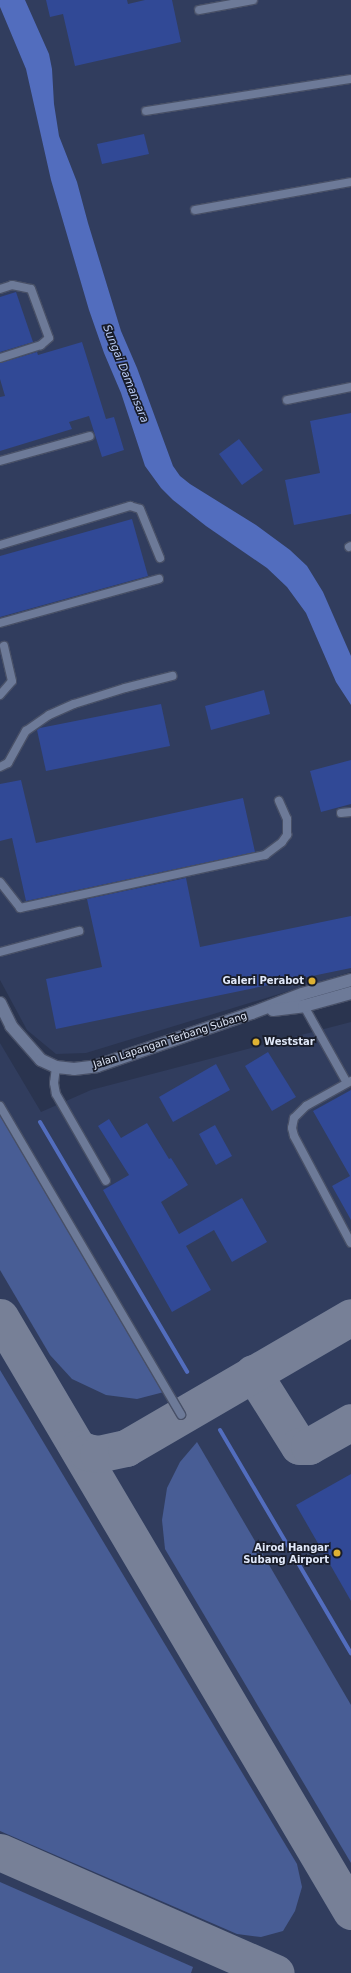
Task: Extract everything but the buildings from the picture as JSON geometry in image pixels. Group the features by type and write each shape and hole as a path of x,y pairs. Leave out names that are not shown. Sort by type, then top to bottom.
{"street":[{"name":"Jalan Lapangan Terbang Subang","path":"0,1003 11,1026 41,1060 56,1067 74,1069 97,1066 252,1013 302,994 351,980"},
{"name":"Jalan Lapangan Terbang Subang","path":"252,1013 304,1006 351,993"}],"lane":[{"path":"199,10 254,0"},
{"path":"146,111 351,78"},
{"path":"195,210 351,182"},
{"path":"0,289 12,284 31,289 49,338 41,345 0,358"},
{"path":"287,400 351,387"},
{"path":"0,461 90,436"},
{"path":"0,545 130,506 140,509 160,558"},
{"path":"0,623 159,579"},
{"path":"0,695 12,681 4,646"},
{"path":"0,768 8,763 26,731 49,715 112,692 172,676"},
{"path":"0,882 20,908 265,855 282,842 287,835 287,819 279,801"},
{"path":"341,813 351,812"},
{"path":"0,952 79,932"},
{"path":"304,1006 349,1082 306,1106 294,1118 292,1128 294,1136 351,1243"},
{"path":"56,1067 54,1083 56,1094 106,1181"},
{"path":"0,1106 181,1415"}],"shaded area":[{"path":"0,0 351,0 351,972 86,1053 56,1054 27,1030 0,980"},
{"path":"351,1022 351,1973 0,1973 0,1043 41,1112 91,1090"},
{"path":"0,1112 164,1392 137,1399 106,1395 72,1379 50,1355 0,1270"},
{"path":"0,1370 297,1864 302,1887 295,1911 283,1931 261,1937 237,1934 0,1831"},
{"path":"197,1442 351,1705 351,1863 165,1549 162,1520 167,1488 180,1462"},
{"path":"0,1882 193,1967 191,1973 0,1973"}],"water":[{"name":"Sungai Damansara","path":"0,0 25,0 49,54 59,136 77,182 121,331 137,368 173,466 180,476 190,484 256,525 290,550 307,566 323,592 351,656 351,705 336,682 306,613 287,587 267,568 206,526 173,500 161,488 145,466 121,393 104,353 89,310 51,180 26,69 0,7"}],"waterway":[{"path":"40,1122 187,1372"},
{"path":"220,1430 351,1653"}],"taxiway":[{"path":"0,1317 351,1911"},
{"path":"78,1448 87,1452 98,1454 126,1448 351,1317"},
{"path":"253,1373 299,1446 309,1446 351,1422"},
{"path":"0,1852 276,1973"}],"place":[{"name":"Galeri Perabot","path":"312,981"},
{"name":"Weststar","path":"256,1042"},
{"name":"Airod Hangar Subang Airport","path":"337,1553"}]}
